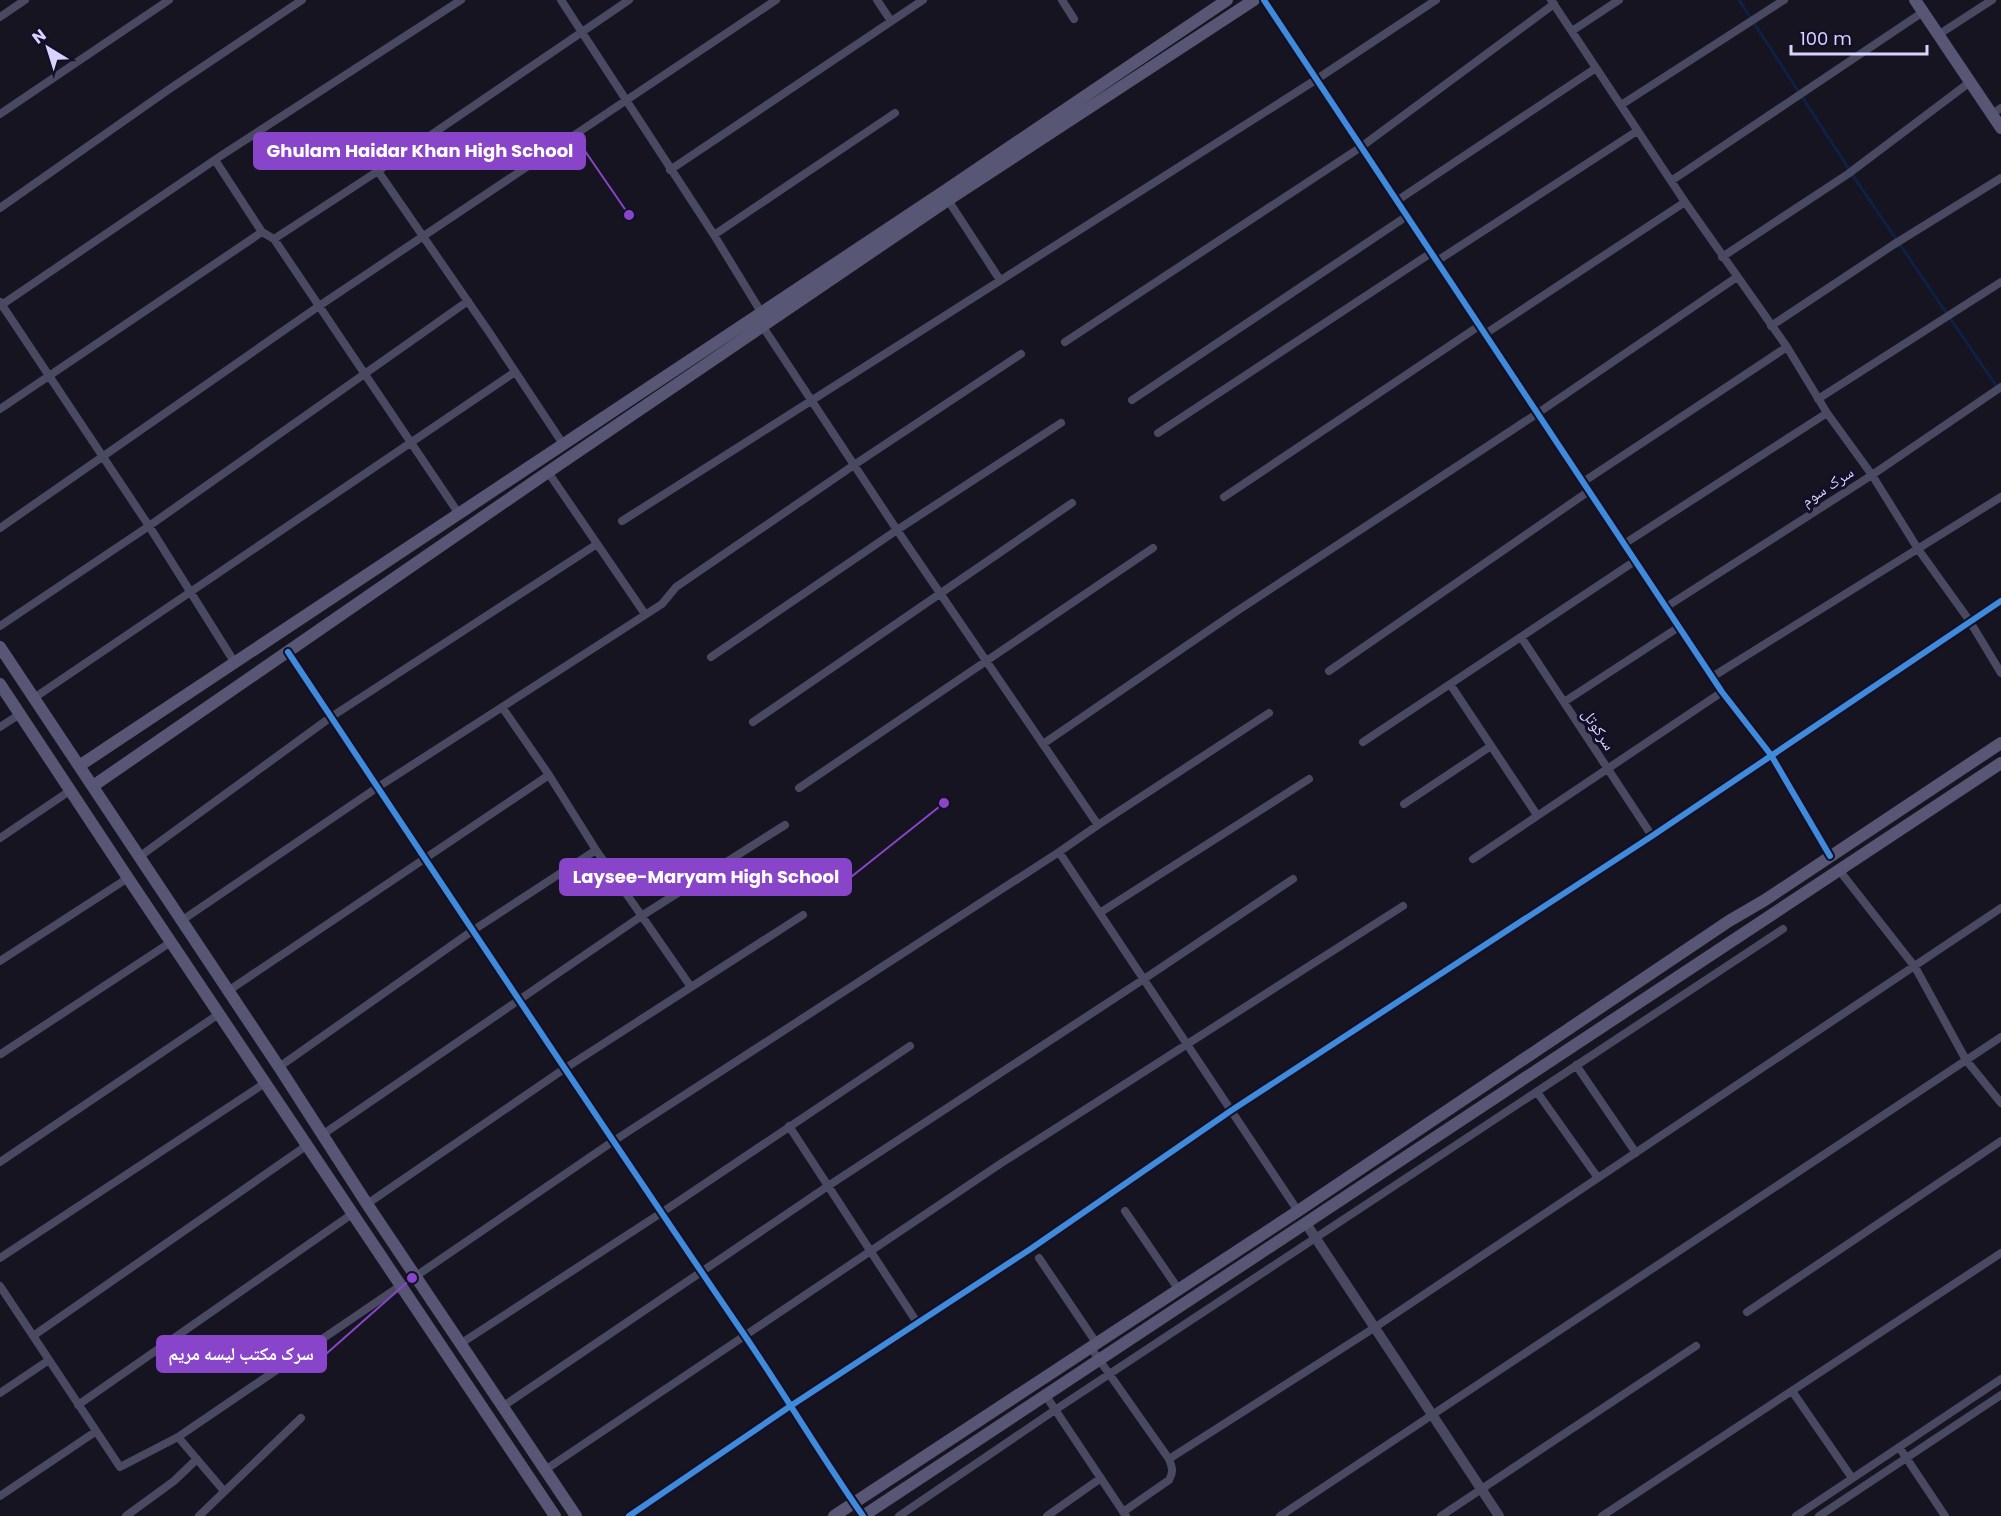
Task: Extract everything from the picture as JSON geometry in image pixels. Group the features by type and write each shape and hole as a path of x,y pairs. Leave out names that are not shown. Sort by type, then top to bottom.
{"main road":[{"path":"80,766 1227,0"},
{"path":"93,786 948,200 1254,0"},
{"path":"1915,0 1970,82 1996,111 2001,128"},
{"path":"683,364 690,376"},
{"path":"0,647 279,1067 367,1204 576,1516"},
{"path":"0,684 306,1146 555,1516"},
{"path":"834,1516 1241,1249 1730,921 2001,743"},
{"path":"863,1516 1307,1225 1737,936 2001,763"},
{"path":"1765,900 1766,908 1774,913"},
{"path":"1730,921 1737,936"},
{"path":"1241,1249 1241,1258 1251,1262"},
{"path":"386,1265 402,1255"},
{"path":"1206,1272 1216,1275 1217,1281 1214,1285"},
{"path":"416,1310 432,1300"}],"street":[{"path":"0,17 25,0"},
{"path":"0,114 169,0"},
{"path":"0,208 168,90 302,0"},
{"path":"235,663 149,526 0,304 447,4 460,0"},
{"path":"561,0 714,235 761,312"},
{"path":"274,239 629,0"},
{"path":"0,528 424,235 776,0"},
{"path":"876,0 891,21"},
{"path":"670,170 923,0"},
{"path":"1062,0 1074,19"},
{"path":"1264,0 1722,692 1771,755 1830,856"},
{"path":"622,520 1317,79 1436,0"},
{"path":"1572,31 1619,0"},
{"path":"1621,105 1784,0"},
{"path":"1938,35 1992,0"},
{"path":"1065,342 1361,147 1553,2 1722,257 1787,347 1827,413 1872,475 1918,549 1969,620 2001,673"},
{"path":"1671,181 1923,12"},
{"path":"1398,201 1596,68"},
{"path":"1722,257 1848,174 1970,82"},
{"path":"714,235 895,113"},
{"path":"1437,261 1637,131"},
{"path":"215,160 262,232 274,239 459,514"},
{"path":"378,171 424,235 563,444"},
{"path":"1771,326 1893,245 2001,178"},
{"path":"948,200 1000,280"},
{"path":"1224,497 1685,202"},
{"path":"1132,400 1407,216"},
{"path":"0,409 262,232"},
{"path":"1158,433 1431,253"},
{"path":"1043,744 1237,610 1538,413 1737,277"},
{"path":"1818,399 2001,282"},
{"path":"0,626 149,526 468,300"},
{"path":"763,327 897,530 1098,825"},
{"path":"1583,482 1787,347"},
{"path":"181,921 378,788 662,604 676,587 1021,354"},
{"path":"34,698 515,372"},
{"name":"سرک سوم","path":"1666,607 1872,475 2001,387"},
{"path":"1624,544 1827,413"},
{"path":"711,657 897,530 1061,423"},
{"path":"548,472 645,614"},
{"path":"1329,671 1589,491"},
{"path":"1712,677 2001,497"},
{"path":"753,722 1072,503"},
{"path":"139,857 331,717 597,544"},
{"path":"799,788 1153,548"},
{"path":"1363,742 1635,561"},
{"path":"629,1516 789,1407 918,1324 1232,1110 1652,836 1969,620 2001,601"},
{"path":"1564,702 1679,627"},
{"name":"سرکوتل","path":"1521,637 1652,836"},
{"path":"288,652 612,1142 745,1335 789,1407 863,1516"},
{"path":"1450,684 1537,815"},
{"path":"1473,858 1722,692"},
{"path":"502,707 549,775 596,850 691,987"},
{"path":"416,1276 612,1142 1269,713"},
{"path":"0,728 20,714"},
{"path":"1404,804 1491,746"},
{"path":"228,991 549,775"},
{"path":"1101,912 1309,779"},
{"path":"0,838 70,790"},
{"path":"322,1135 643,915 785,825"},
{"path":"279,1067 472,931 596,850"},
{"path":"1059,852 1298,1211"},
{"path":"1839,870 1915,967 1966,1060 2001,1103"},
{"path":"0,961 128,878"},
{"path":"502,1407 828,1186 1293,879"},
{"path":"545,1470 1003,1162 1403,906"},
{"path":"1169,1459 1374,1328 2001,908"},
{"path":"367,1204 564,1070 803,915"},
{"path":"899,1516 1576,1065 1783,930"},
{"path":"1,1054 171,942"},
{"path":"0,1162 219,1014"},
{"path":"1280,1516 2001,1037"},
{"path":"460,1344 910,1046"},
{"path":"1576,1065 1636,1153"},
{"path":"0,1258 265,1083"},
{"path":"1537,1092 1598,1178"},
{"path":"789,1126 918,1324"},
{"path":"1748,1312 2001,1141"},
{"path":"33,1336 306,1146"},
{"path":"1125,1211 1179,1290"},
{"path":"78,1405 352,1214"},
{"path":"1307,1225 1499,1516"},
{"path":"1602,1516 2001,1254"},
{"path":"1039,1258 1094,1346 1100,1361 1169,1459 1173,1472 1169,1480 1125,1514 1046,1396"},
{"path":"0,1286 3,1297 33,1336 120,1467 178,1437 400,1286"},
{"path":"1441,1516 1696,1346"},
{"path":"0,1393 49,1360"},
{"path":"1796,1516 2001,1379"},
{"path":"1792,1391 1852,1478"},
{"path":"1819,1516 2001,1395"},
{"path":"199,1516 301,1418"},
{"path":"0,1496 95,1432"},
{"path":"178,1437 224,1491"},
{"path":"1899,1447 1945,1516"},
{"path":"126,1516 174,1480 197,1459"},
{"path":"1867,1468 1875,1480"},
{"path":"1047,1516 1101,1479"}],"waterway":[{"path":"1739,0 1862,189 2001,393"}],"cycle path":[{"path":"1264,0 1722,692 1771,755 1830,856"},
{"path":"629,1516 789,1407 1032,1248 1232,1110 1652,836 2001,601"},
{"path":"288,652 863,1516"}],"place":[{"name":"Ghulam Haidar Khan High School","path":"629,215"},
{"name":"Laysee-Maryam High School","path":"944,803"},
{"name":"سرک مکتب لیسه مریم","path":"412,1278"}]}
